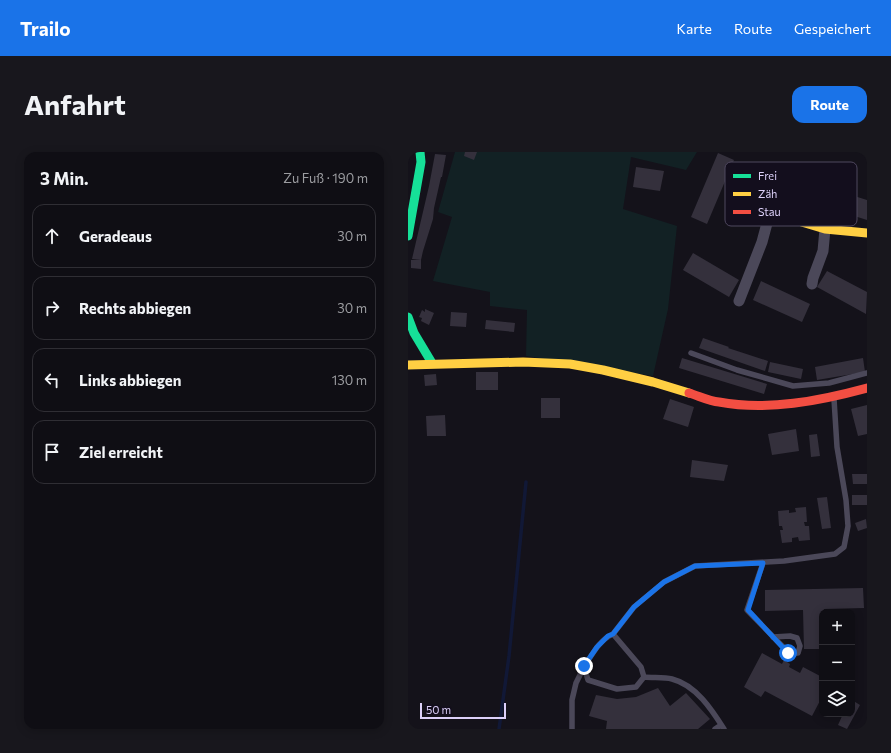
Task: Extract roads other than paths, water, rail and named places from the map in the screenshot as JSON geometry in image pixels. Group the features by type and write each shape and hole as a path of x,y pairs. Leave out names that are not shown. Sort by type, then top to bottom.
{"main road":[{"path":"408,236 421,162 420,152"},
{"path":"815,226 825,229 867,233"},
{"path":"408,317 414,333 432,363"},
{"path":"408,365 432,363 523,362 570,364 653,382 717,402 748,406 785,404 834,397 867,388"}],"street":[{"path":"739,301 762,242 766,226"},
{"path":"812,284 823,251 825,229"}],"lane":[{"path":"691,353 737,370 793,386 829,383 867,373"},
{"path":"572,729 572,700 576,683 584,666 597,647 608,636 613,634 634,607 664,582 695,566 784,562 835,554 844,546 848,526 846,500 837,447 834,397"},
{"path":"763,563 748,610 773,637 788,653 798,653 800,646 796,638 790,636 773,637"},
{"path":"613,634 641,667 644,677"},
{"path":"584,666 588,680 617,689 636,687 644,677"},
{"path":"644,677 671,679 683,683 704,700 722,727 715,729"}],"waterway":[{"path":"499,729 509,656 526,482"}]}
